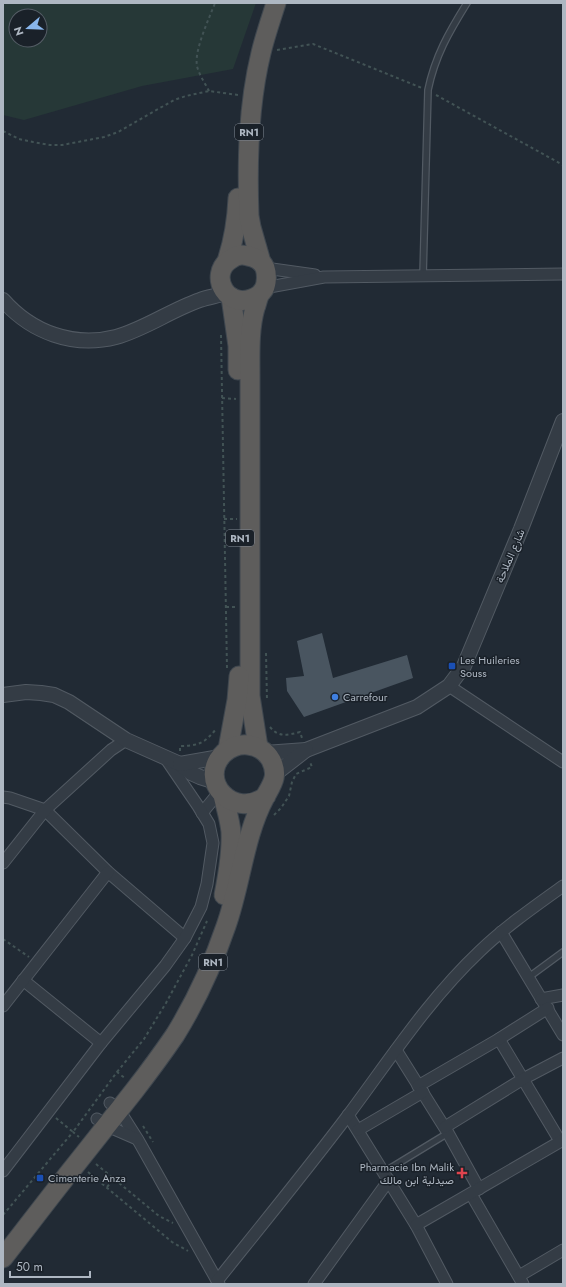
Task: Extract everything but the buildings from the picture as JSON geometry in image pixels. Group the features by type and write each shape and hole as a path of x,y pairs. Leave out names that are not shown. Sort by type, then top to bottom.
{"highway":[{"name":"RN1","path":"115,1106 128,1081 156,1045 204,958 227,881 231,846 229,821 215,769 224,753 239,687 233,607 230,398 238,346 236,327 226,282 238,217 243,95 246,73 264,3"},
{"name":"RN1","path":"3,1258 102,1122 160,1056 174,1036 198,995 221,942 234,900 249,834 274,782 275,774 273,766 270,759 262,750 250,696 251,338 255,310 267,278 254,239 249,216 249,134 253,97 261,52 276,3"},
{"path":"262,292 253,299 245,301 238,300 226,282 235,256 244,255 253,257 263,265"},
{"path":"224,753 235,746 243,744 251,745 262,750"},
{"path":"220,790 234,803 254,803 266,796"},
{"name":"RN1","path":"3,1238 77,1135 102,1122"}],"street":[{"path":"263,265 324,277"},
{"path":"262,292 291,282 324,277 563,274"},
{"path":"3,300 14,311 41,330 54,336 85,340 102,340 117,337 199,300 226,282"},
{"name":"شارع الملاحة","path":"306,750 417,707 448,686 464,666 563,421"},
{"path":"448,686 563,762"},
{"path":"3,695 26,692 54,695 69,702 126,740 180,764 220,790 202,813"},
{"path":"3,863 45,810 111,750 126,740"},
{"path":"262,750 306,750"},
{"path":"275,774 306,750"},
{"path":"180,764 224,753"},
{"path":"3,1171 101,1042 165,966 185,938 201,907 208,884 213,843 209,824 166,759"},
{"path":"3,797 45,810 108,872 185,938"},
{"path":"3,1006 108,872"},
{"path":"115,1106 138,1140 218,1283 348,1115 396,1050 452,981 479,951 501,932 563,886"},
{"path":"501,932 563,1035"},
{"path":"23,980 101,1042"},
{"path":"358,1130 420,1089 499,1040 544,1003 563,995"},
{"path":"416,1225 562,1141 499,1040"},
{"path":"396,1050 446,1130 475,1191 521,1280 563,1250"},
{"path":"446,1130 523,1080 563,1058"},
{"path":"348,1115 416,1225 447,1284"},
{"path":"102,1122 138,1140"},
{"path":"314,1284 386,1176"}],"lane":[{"path":"422,276 428,90 438,53 466,3"},
{"path":"529,977 560,956 563,952"},
{"path":"386,1176 446,1130"}],"path":[{"path":"209,91 198,72 196,59 215,3"},
{"path":"261,52 313,44 428,90 563,165"},
{"path":"3,131 19,139 50,145 62,145 104,137 118,132 174,100 186,96 209,91 243,95"},
{"path":"227,675 233,607 230,398 220,332 236,327"},
{"path":"266,646 267,707"},
{"path":"268,721 274,732 285,736 300,732 312,767 296,774 292,782 289,796 281,808 273,815"},
{"path":"180,764 180,746 196,745 208,738 220,724"},
{"path":"3,939 37,962"},
{"path":"3,1215 77,1135 117,1072 128,1081"},
{"path":"48,1112 77,1135"},
{"path":"141,1123 153,1142"},
{"path":"92,1161 159,1216 188,1230"},
{"path":"86,1170 172,1242 206,1262"},
{"path":"107,1187 114,1179"}],"shaded area":[{"path":"3,3 256,3 233,69 142,86 24,120 3,115"}],"place":[{"name":"Les Huileries Souss","path":"452,666"},
{"name":"Carrefour","path":"335,697"},
{"name":"Pharmacie Ibn Malik صيدلية ابن مالك","path":"462,1173"},
{"name":"Cimenterie Anza","path":"40,1178"}]}
